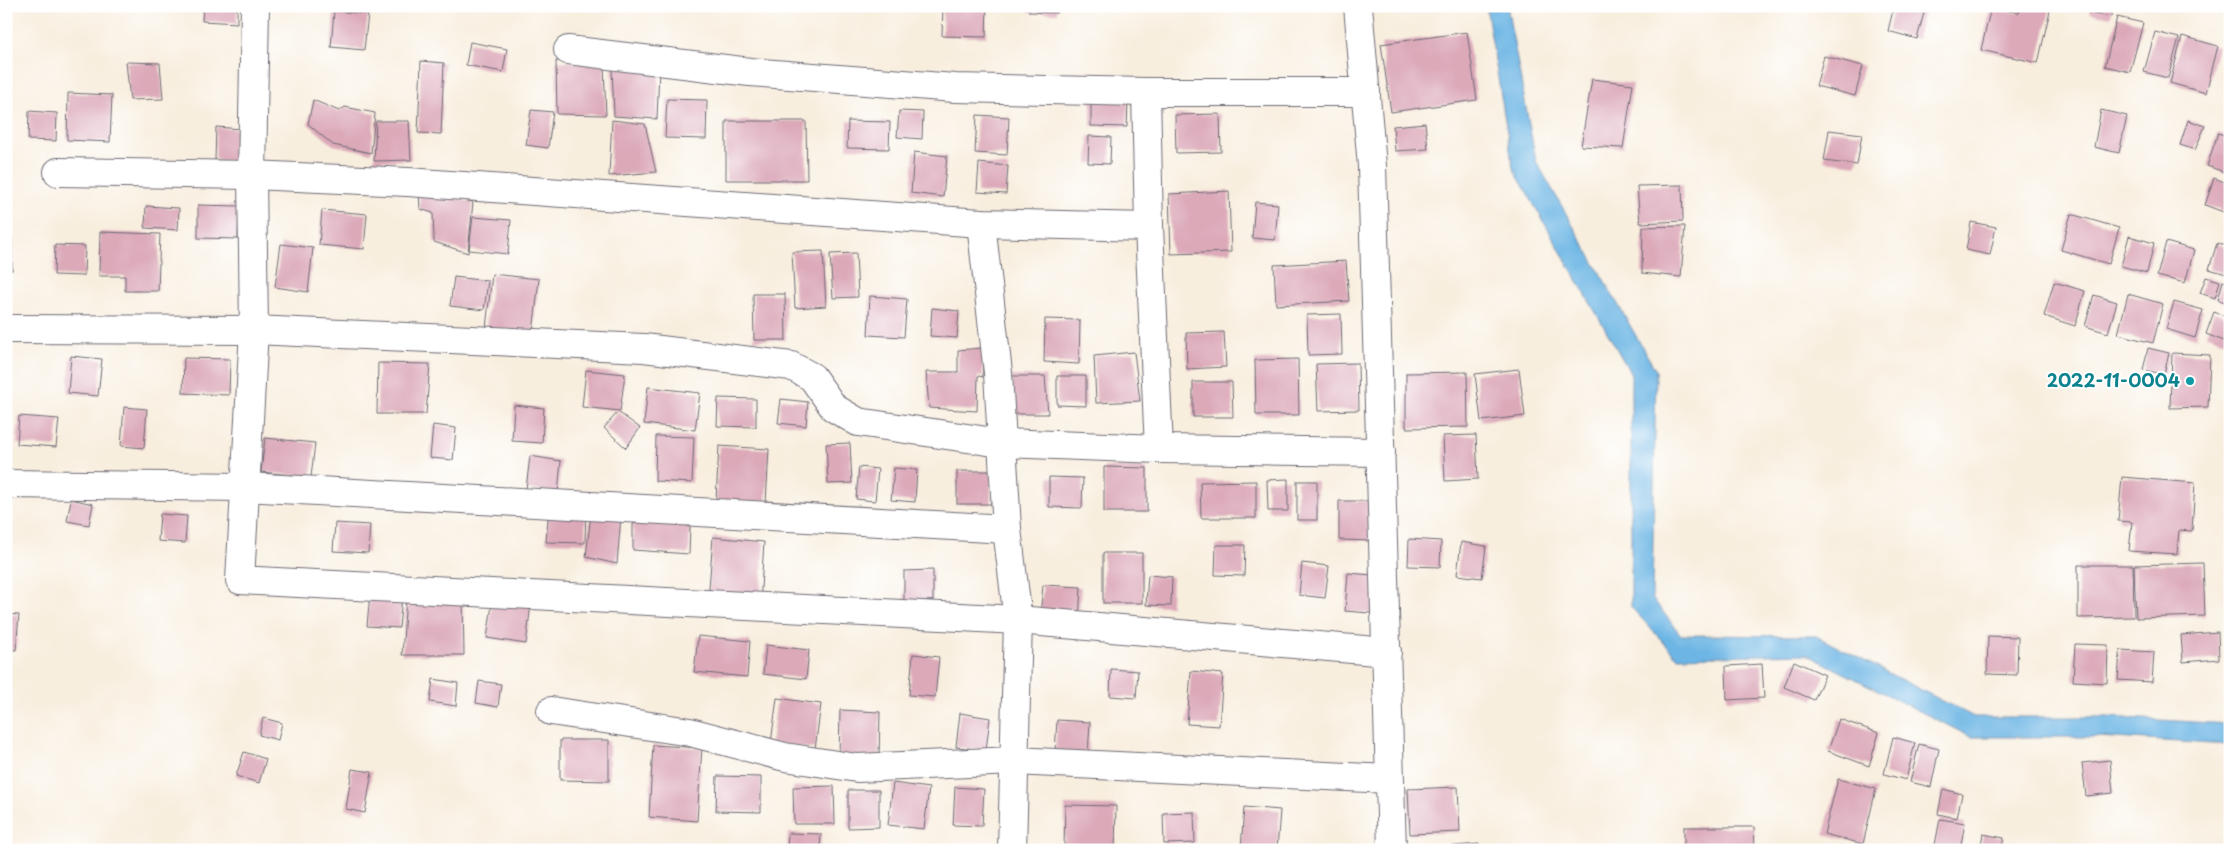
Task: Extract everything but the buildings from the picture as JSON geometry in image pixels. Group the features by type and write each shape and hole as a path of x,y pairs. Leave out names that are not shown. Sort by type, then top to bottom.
{"street":[{"path":"255,6 252,176 254,330 240,580 1018,620 1387,652"},
{"path":"1358,6 1372,166 1392,850"},
{"path":"568,50 750,72 955,88 1146,92 1366,92"},
{"path":"1146,92 1149,227 1159,449"},
{"path":"58,172 252,176 408,182 981,223 1149,227"},
{"path":"981,223 998,373 1007,529 1018,620 1012,850"},
{"path":"6,329 254,330 644,348 792,366 812,377 834,408 858,422 1001,443 1159,449 1381,452"},
{"path":"6,484 246,487 1007,529"},
{"path":"551,711 690,732 786,757 858,768 1014,761 1389,778"}],"water":[{"path":"1486,6 1507,6 1536,161 1656,371 1652,598 1681,635 1816,636 1974,717 2107,717 2230,724 2230,745 2097,737 1971,737 1806,654 1677,657 1631,607 1631,374 1513,168"}],"place":[{"name":"2022-11-0004","path":"2190,381"}]}
